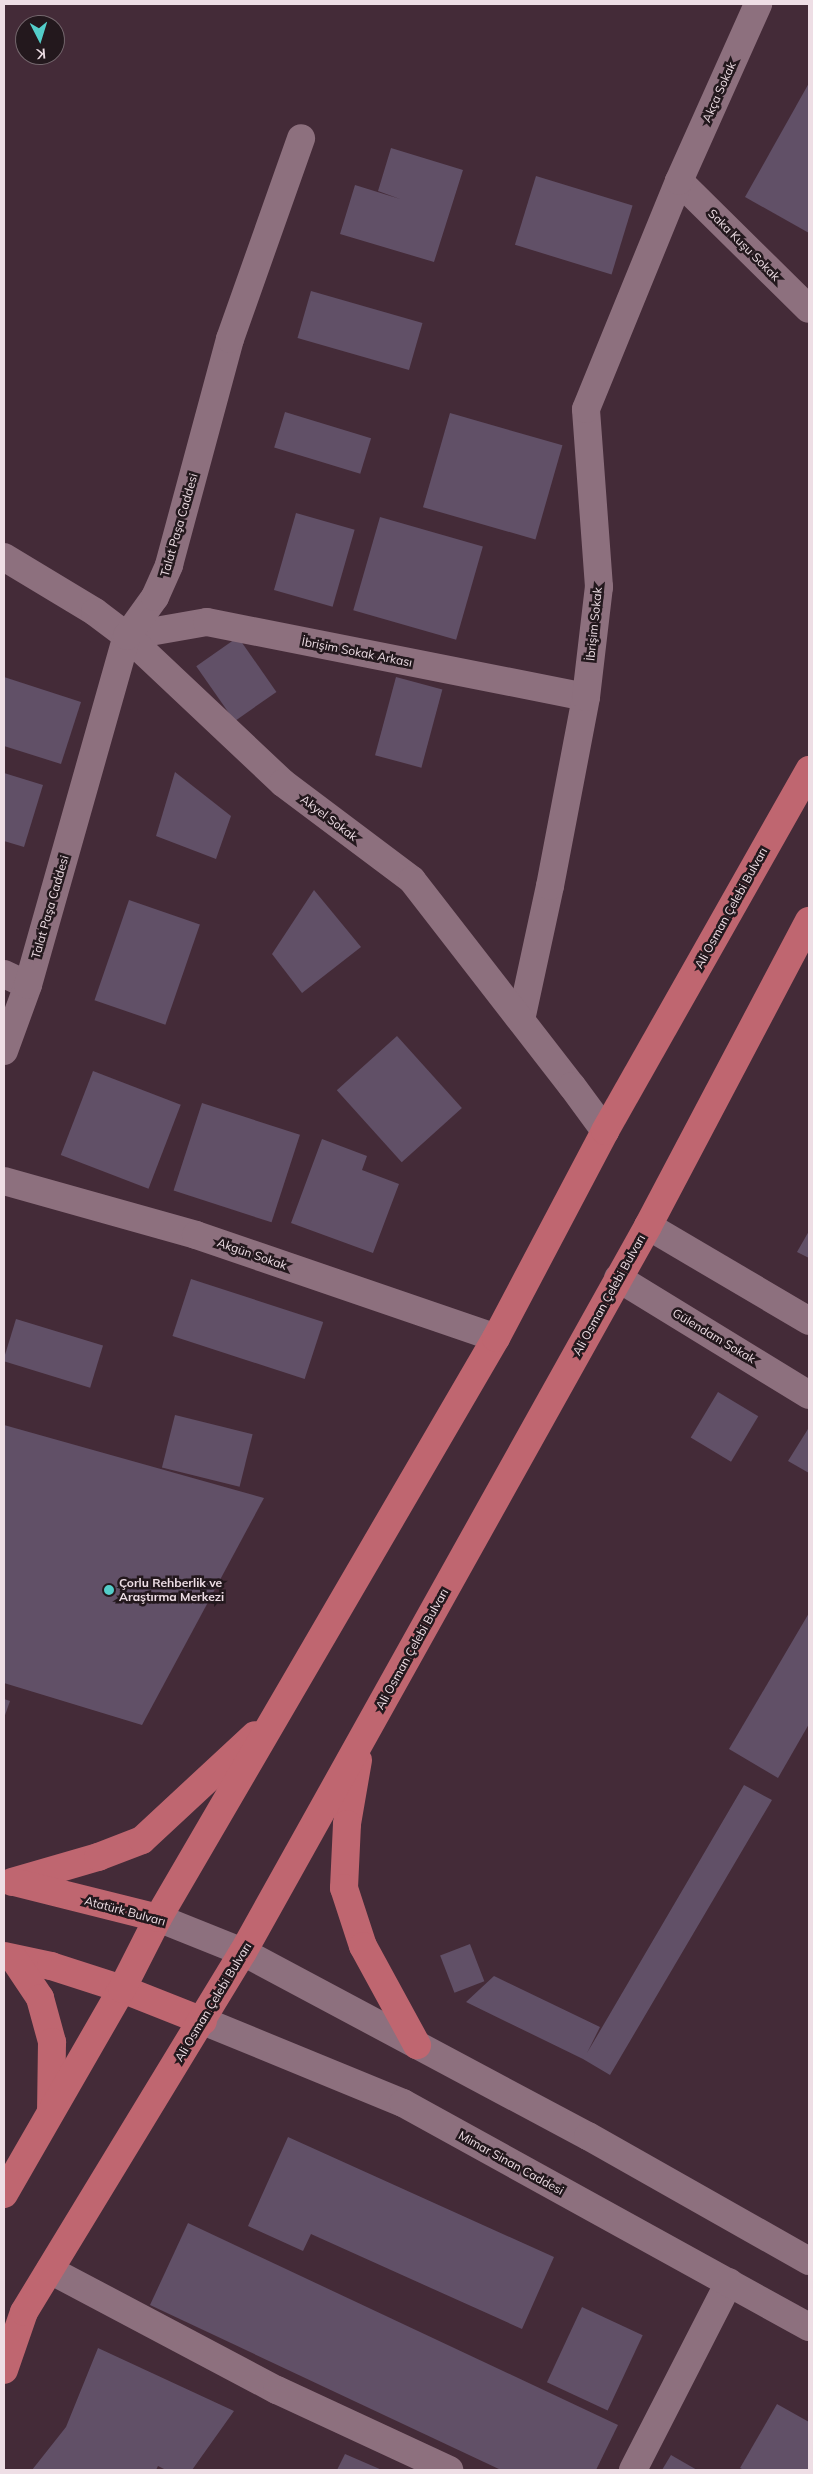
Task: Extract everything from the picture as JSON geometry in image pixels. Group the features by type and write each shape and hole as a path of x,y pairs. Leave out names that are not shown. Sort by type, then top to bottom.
{"main road":[{"name":"Ali Osman Çelebi Bulvarı","path":"4,2194 122,1989 158,1918 496,1338 605,1131 809,770"},
{"name":"Ali Osman Çelebi Bulvarı","path":"4,2370 24,2312 244,1952 648,1226 809,921"},
{"path":"8,1881 98,1858 142,1840 277,1715"},
{"path":"362,1739 347,1824 344,1888 363,1946 417,2044"},
{"name":"Atatürk Bulvarı","path":"8,1881 158,1918"},
{"path":"9,1958 51,1966 122,1989 202,2021"},
{"path":"9,1958 40,1998 52,2042 50,2113"}],"street":[{"name":"Akça Sokak","path":"679,180 758,4"},
{"name":"Talat Paşa Caddesi","path":"4,1051 28,985 127,636 155,597 169,565 230,339 301,138"},
{"name":"Saka Kuşu Sokak","path":"679,180 809,309"},
{"name":"İbrişim Sokak","path":"520,1020 550,886 586,697 599,587 586,409 679,180"},
{"name":"Akyel Sokak","path":"4,557 86,607 127,636 283,783 412,880 605,1131"},
{"name":"İbrişim Sokak Arkası","path":"127,636 207,622 586,697"},
{"path":"4,974 28,985"},
{"name":"Akgün Sokak","path":"4,1181 196,1236 496,1338"},
{"path":"648,1226 809,1321"},
{"name":"Gülendam Sokak","path":"618,1278 809,1395"},
{"name":"Atatürk Bulvarı","path":"158,1918 244,1952"},
{"path":"244,1952 588,2136 809,2261"},
{"name":"Mimar Sinan Caddesi","path":"202,2021 403,2104 809,2327"},
{"path":"50,2270 277,2390 449,2470"},
{"path":"633,2470 729,2282"}],"building":[{"path":"809,83 809,233 745,197"},
{"path":"391,148 463,170 434,262 340,234 355,185 400,199 378,191"},
{"path":"536,176 633,206 612,274 515,245"},
{"path":"311,291 423,323 409,370 297,338"},
{"path":"285,412 371,438 360,474 274,447"},
{"path":"450,413 562,445 535,539 423,507"},
{"path":"296,513 355,530 333,607 274,590"},
{"path":"380,517 483,546 456,640 353,610"},
{"path":"238,637 276,692 235,721 196,666"},
{"path":"4,677 81,702 61,764 4,746"},
{"path":"396,677 442,689 421,768 375,755"},
{"path":"175,772 231,816 216,859 156,836"},
{"path":"4,773 43,785 24,847 4,841"},
{"path":"314,890 361,947 302,993 272,954"},
{"path":"129,900 200,924 165,1025 94,1000"},
{"path":"397,1036 462,1108 402,1162 337,1090"},
{"path":"93,1071 181,1105 149,1189 61,1155"},
{"path":"202,1103 300,1135 272,1222 174,1190"},
{"path":"322,1139 367,1156 362,1170 399,1184 373,1253 291,1223"},
{"path":"809,1231 809,1258 797,1252"},
{"path":"191,1279 323,1322 305,1379 172,1336"},
{"path":"16,1319 103,1346 90,1388 4,1361"},
{"path":"718,1392 758,1416 731,1462 691,1437"},
{"path":"175,1415 253,1434 240,1487 162,1467"},
{"name":"Çorlu Rehberlik ve Araştırma Merkezi","path":"4,1425 264,1498 142,1725 4,1683"},
{"path":"809,1430 809,1473 788,1461"},
{"path":"809,1613 809,1724 778,1778 729,1749"},
{"path":"4,1699 10,1701 4,1718"},
{"path":"744,1785 772,1800 610,2075 583,2059 466,2002 494,1976 600,2027 587,2053"},
{"path":"470,1944 484,1981 454,1993 440,1955"},
{"path":"288,2137 554,2257 522,2329 311,2234 303,2251 248,2226"},
{"path":"188,2223 618,2425 596,2470 501,2470 150,2305"},
{"path":"582,2307 643,2335 608,2411 547,2382"},
{"path":"98,2348 234,2411 192,2470 166,2470 158,2466 156,2470 32,2470 66,2427"},
{"path":"777,2404 809,2422 809,2470 744,2470 740,2468"},
{"path":"345,2454 382,2470 337,2470"},
{"path":"671,2455 697,2470 662,2470"}],"place":[{"name":"Çorlu Rehberlik ve Araştırma Merkezi","path":"109,1590"}]}
